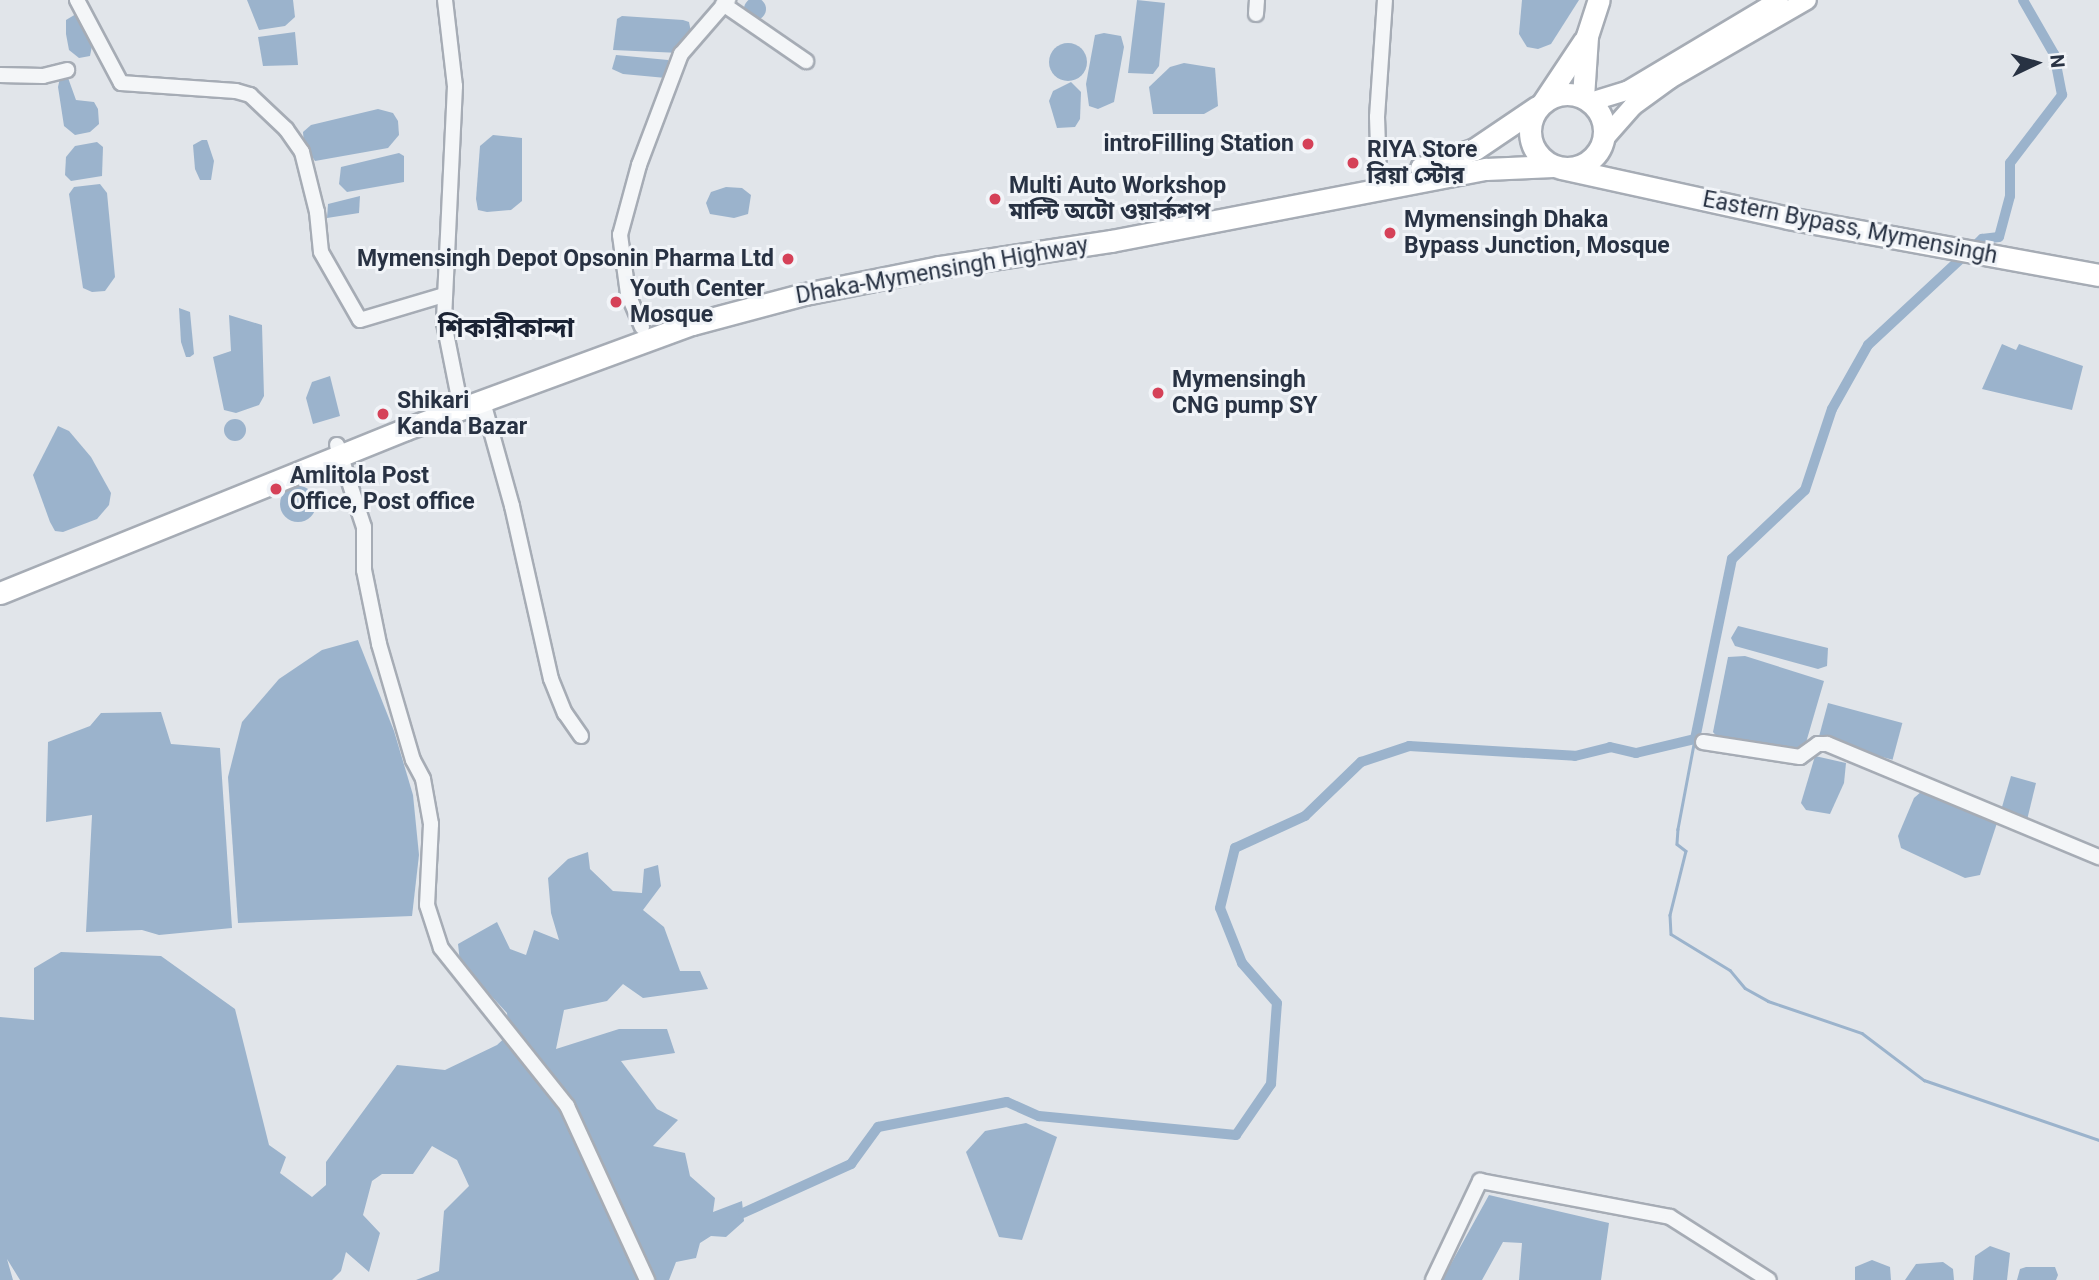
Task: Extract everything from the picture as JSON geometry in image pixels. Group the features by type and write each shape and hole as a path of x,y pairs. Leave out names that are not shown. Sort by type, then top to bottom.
{"highway":[{"path":"1599,0 1587,36 1532,118 1531,141 1543,160 1557,167 1589,161 1602,143"},
{"path":"1586,99 1587,36"},
{"path":"1540,104 1564,93 1586,99 1601,115 1602,143 1617,171 1644,187"},
{"name":"Dhaka-Mymensingh Highway","path":"0,593 339,452 459,398 642,327 815,279 1379,177 1475,149 1540,104"},
{"name":"Dhaka-Mymensingh Highway","path":"0,580 668,332 805,294 1431,178 1486,169 1557,167"},
{"name":"Eastern Bypass, Mymensingh","path":"1557,167 1944,247 2099,275"}],"main road":[{"path":"1586,99 1627,91 1779,0"},
{"path":"1602,143 1633,106 1670,79 1807,0"}],"street":[{"path":"77,0 121,83 243,93 286,129 302,152 321,251 360,320 444,295"},
{"path":"445,0 455,86 444,295 459,398"},
{"path":"1379,177 1377,117 1385,0"},
{"path":"642,327 628,294 620,235 639,165 681,54 725,2 806,61"},
{"path":"0,75 43,76 67,70"},
{"path":"483,402 512,506 551,679 565,713 581,736"},
{"path":"339,452 364,527 364,570 379,644 413,760 423,779 431,824 427,905 441,948 567,1106 636,1251 647,1280"},
{"path":"1703,742 1800,757 1818,744 1827,744 2099,857"},
{"path":"1433,1280 1480,1181 1670,1217 1769,1280"}],"water":[{"path":"755,-2 763,1 766,9 763,17 755,20 747,17 744,9 747,1"},
{"path":"247,0 293,0 295,17 285,26 259,30"},
{"path":"1137,0 1165,3 1159,66 1153,74 1128,73"},
{"path":"1522,0 1579,0 1551,44 1538,49 1527,47 1519,34"},
{"path":"76,14 84,19 92,46 90,56 79,58 69,50 66,20"},
{"path":"622,16 683,20 689,22 691,32 680,53 613,50 617,19"},
{"path":"295,32 298,65 263,66 258,37"},
{"path":"1104,33 1121,36 1124,47 1114,102 1098,109 1089,106 1086,84 1095,35"},
{"path":"1068,43 1082,48 1087,62 1082,76 1068,81 1054,76 1049,62 1054,48"},
{"path":"616,55 668,60 671,64 666,78 623,74 612,69"},
{"path":"1184,63 1215,68 1218,106 1204,114 1153,114 1149,87 1170,67"},
{"path":"67,75 76,100 94,102 98,109 99,124 90,132 75,135 64,126 58,87 60,78"},
{"path":"1071,82 1081,92 1080,119 1075,127 1057,128 1049,101 1053,91"},
{"path":"378,109 393,113 398,121 399,135 388,148 315,161 304,145 303,132 311,125"},
{"path":"493,135 522,138 522,201 511,210 487,212 478,210 476,199 480,146"},
{"path":"207,140 214,161 211,180 200,180 195,169 193,145"},
{"path":"97,142 103,147 102,176 71,181 65,175 66,157 75,146"},
{"path":"399,153 404,156 404,182 347,192 339,184 341,167"},
{"path":"100,184 107,193 115,277 105,291 92,292 83,288 69,194 74,187"},
{"path":"726,187 742,188 751,195 748,214 734,218 710,214 706,203 711,192"},
{"path":"360,196 359,213 327,218 328,204"},
{"path":"179,308 190,312 194,354 190,357 186,357 181,342"},
{"path":"229,315 262,325 264,396 259,405 236,413 224,410 213,357 231,351"},
{"path":"2002,344 2016,350 2019,344 2083,366 2072,410 1982,389"},
{"path":"330,376 340,416 313,424 306,398 312,382"},
{"path":"235,419 243,422 246,430 243,438 235,441 227,438 224,430 227,422"},
{"path":"58,426 69,431 91,457 111,493 109,505 97,519 63,532 55,531 50,522 33,475"},
{"path":"298,486 311,491 316,504 311,517 298,522 285,517 280,504 285,491"},
{"path":"1738,626 1828,648 1827,666 1818,669 1735,646 1731,638"},
{"path":"358,640 394,731 413,795 419,855 412,916 238,923 228,777 242,722 279,679 322,650"},
{"path":"1745,656 1824,681 1805,746 1800,751 1718,738 1713,732 1728,657"},
{"path":"1828,703 1902,723 1893,760 1818,740"},
{"path":"161,712 171,744 220,748 232,928 159,935 142,930 86,932 92,815 46,822 48,742 90,726 101,713"},
{"path":"1815,756 1846,763 1844,783 1830,814 1806,810 1801,803"},
{"path":"2011,776 2036,783 2027,820 2002,807"},
{"path":"1922,791 1997,823 1980,875 1965,878 1901,848 1898,836 1914,798"},
{"path":"588,852 590,869 613,891 642,893 644,869 658,865 661,886 643,910 664,927 680,971 700,971 708,989 643,998 623,984 607,1001 564,1010 556,1049 619,1029 667,1029 675,1053 621,1061 657,1109 678,1120 653,1146 685,1153 690,1176 715,1198 713,1212 742,1201 744,1221 726,1237 711,1236 700,1243 696,1258 676,1262 669,1280 416,1280 439,1271 444,1211 469,1186 457,1160 432,1146 413,1174 382,1174 372,1181 363,1215 380,1233 369,1272 346,1252 341,1271 332,1280 20,1280 7,1259 13,1280 0,1280 0,1017 34,1020 34,968 61,952 161,956 235,1009 269,1145 286,1157 280,1173 312,1197 326,1185 326,1162 397,1065 445,1070 497,1045 509,1034 507,1013 460,962 458,944 497,922 510,949 526,955 534,930 559,940 551,913 548,878 568,859"},
{"path":"1026,1123 1057,1137 1022,1240 999,1237 966,1152 985,1131"},
{"path":"1489,1195 1609,1223 1601,1280 1519,1280 1522,1243 1503,1242 1482,1280 1442,1280"},
{"path":"1990,1246 2010,1253 2007,1280 1973,1280 1975,1256"},
{"path":"1872,1260 1890,1267 1891,1280 1855,1280 1855,1267"},
{"path":"1943,1262 1953,1269 1954,1280 1905,1280 1916,1264"},
{"path":"2055,1267 2058,1275 2056,1280 2017,1280 2020,1269"}],"waterway":[{"path":"743,1213 851,1164 878,1127 1007,1102 1039,1116 1236,1135 1271,1084 1277,1003 1242,963 1220,908 1235,848 1305,816 1361,762 1409,746 1575,756 1610,747 1636,753 1695,739 1732,559 1805,490 1832,409 1868,345 1982,239 1999,237 2010,196 2010,163 2062,95 2054,54 2023,0"},
{"path":"1695,739 1678,829 1677,844 1686,851 1670,915 1671,934 1730,970 1745,988 1768,1001 1862,1033 1924,1080 2099,1140"}],"place":[{"name":"introFilling Station","path":"1308,144"},
{"name":"RIYA Store রিয়া স্টোর","path":"1353,163"},
{"name":"Multi Auto Workshop মাল্টি অটো ওয়ার্কশপ","path":"995,199"},
{"name":"Mymensingh Dhaka Bypass Junction, Mosque","path":"1390,233"},
{"name":"Mymensingh Depot Opsonin Pharma Ltd","path":"788,259"},
{"name":"Youth Center Mosque","path":"616,302"},
{"name":"Mymensingh CNG pump SY","path":"1158,393"},
{"name":"Shikari Kanda Bazar","path":"383,414"},
{"name":"Amlitola Post Office, Post office","path":"276,489"}],"district":[{"name":"শিকারীকান্দা","path":"506,329"}]}
